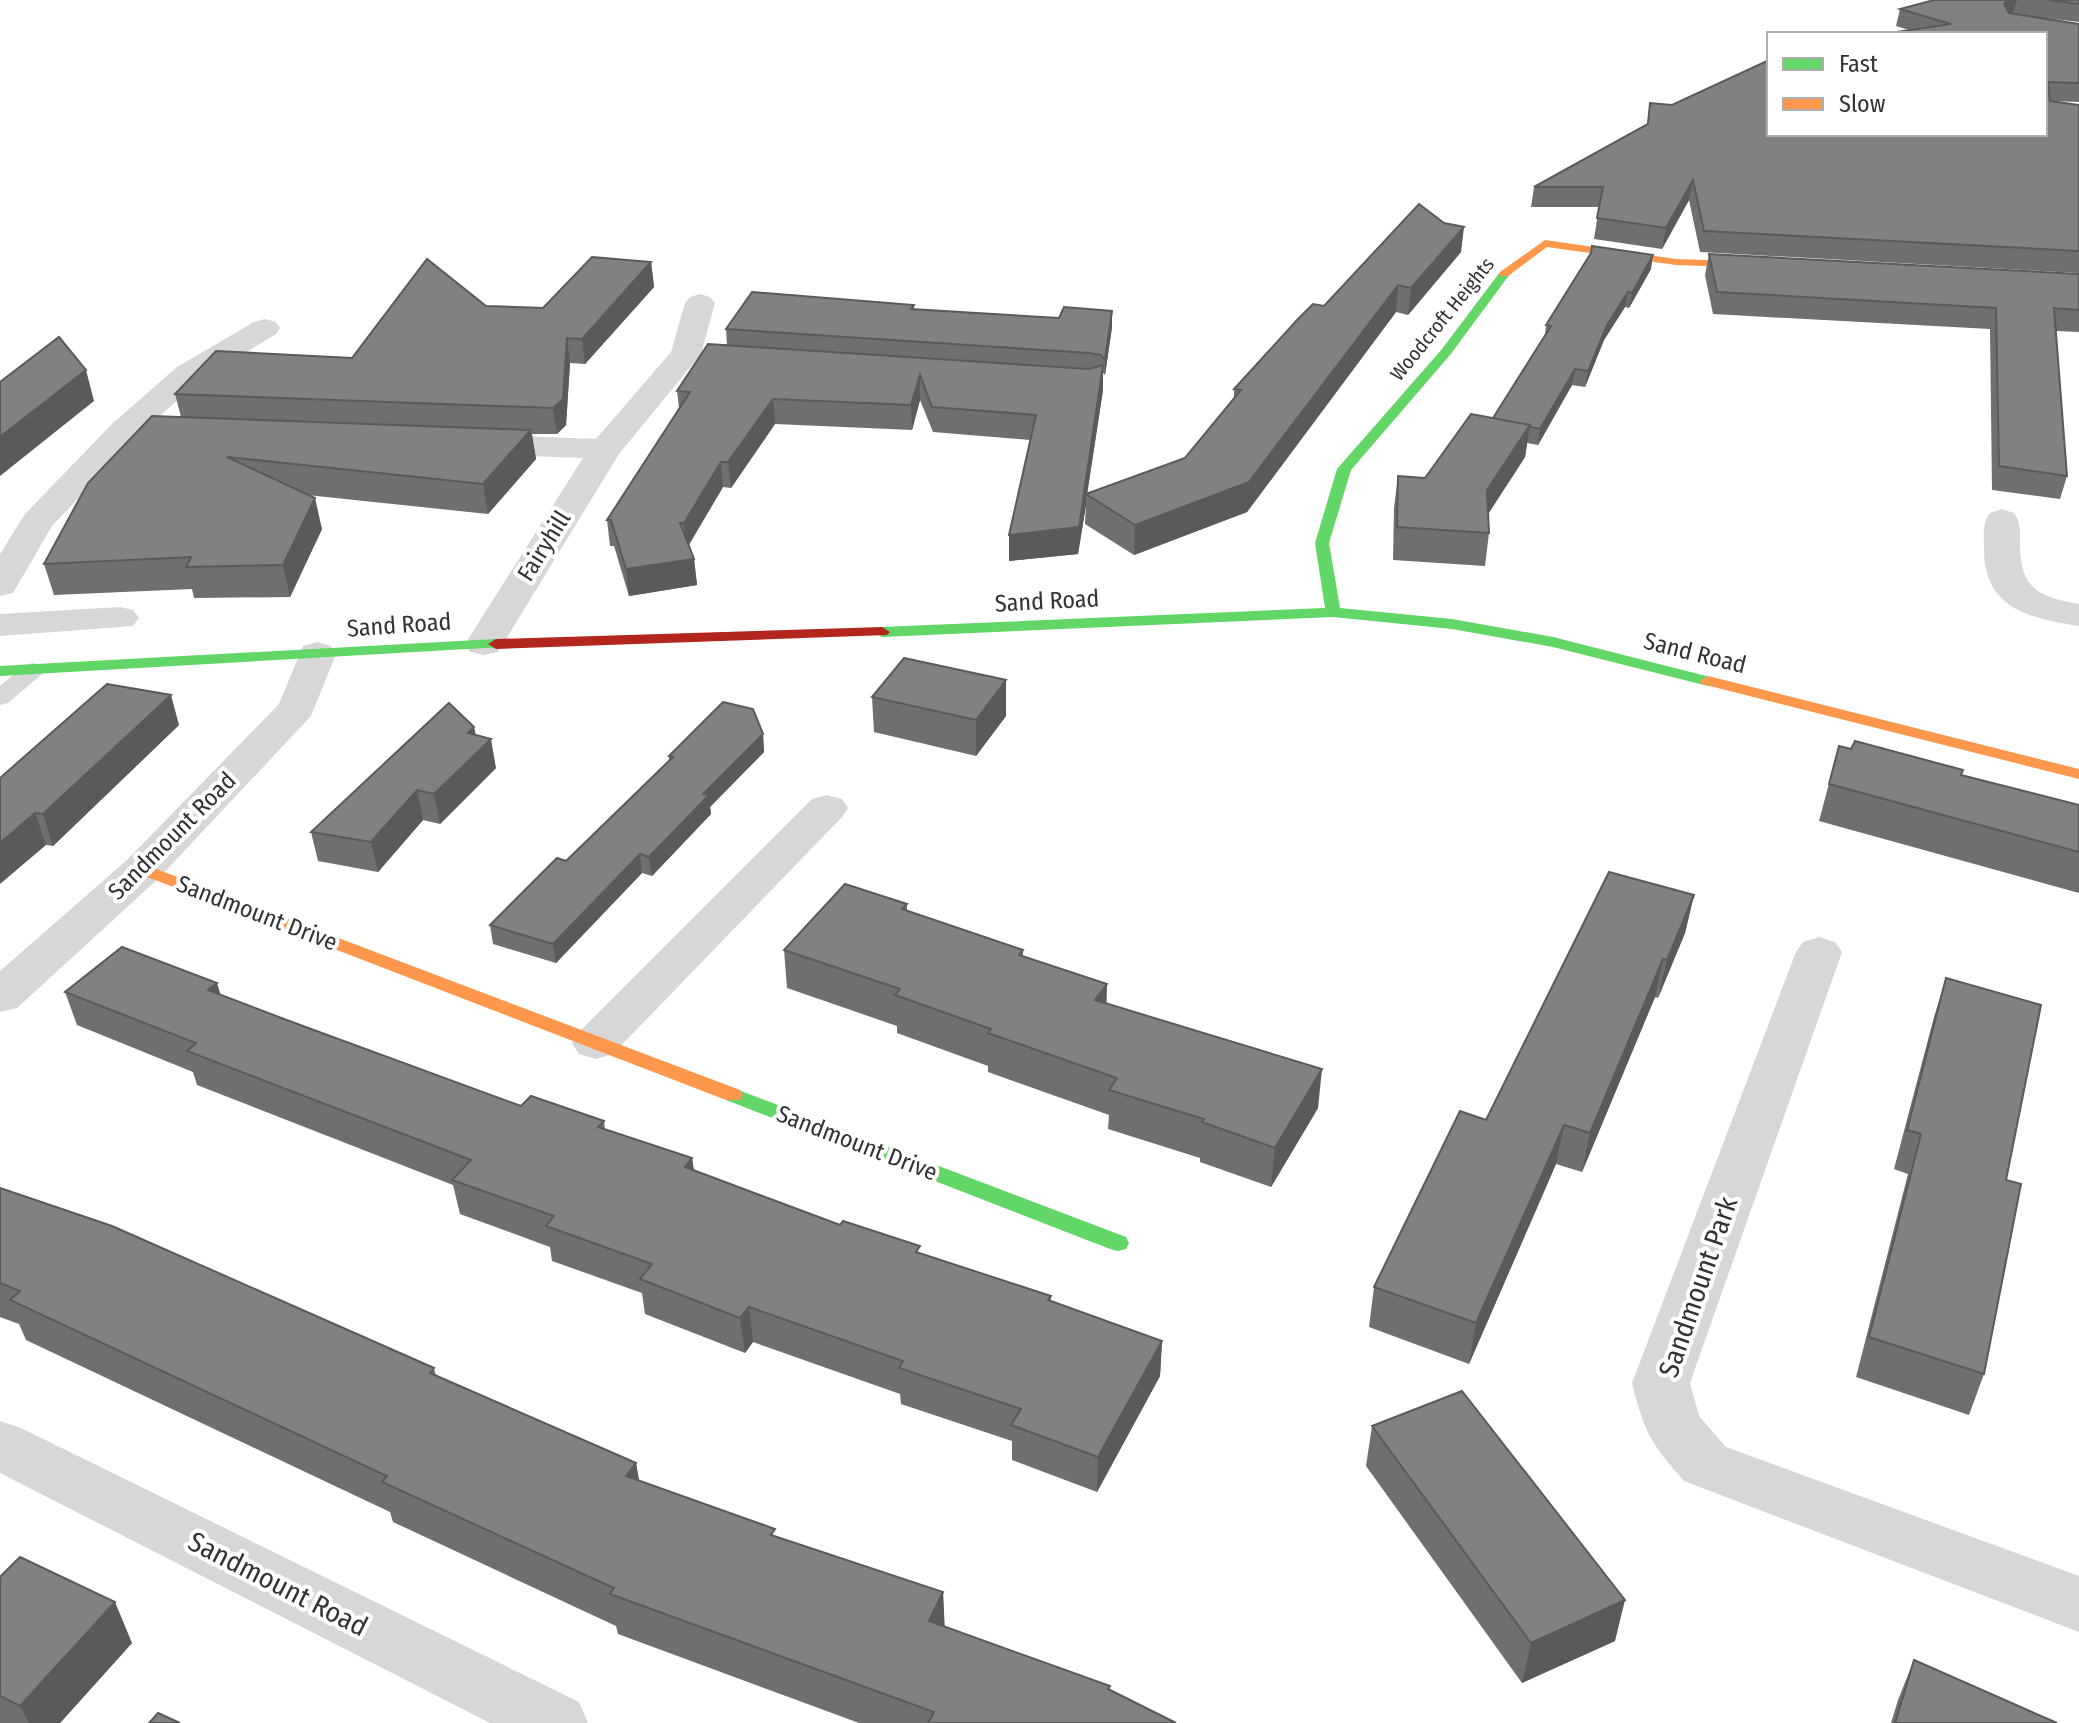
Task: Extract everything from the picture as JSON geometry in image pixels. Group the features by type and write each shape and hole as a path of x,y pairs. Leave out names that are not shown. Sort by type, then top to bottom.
{"street":[{"name":"Woodcroft Heights","path":"1333,612 1322,543 1344,469 1446,352 1505,273 1545,243 1676,262 1776,266"},
{"name":"Fairyhill","path":"484,644 605,449 701,355 700,303"},
{"path":"0,585 37,521 124,431 188,374 265,328"},
{"path":"124,431 232,435"},
{"path":"449,443 605,449"},
{"path":"2002,520 2005,577 2011,587 2036,605 2079,615"},
{"name":"Sand Road","path":"0,671 484,644 837,634 1333,612 1452,624 1553,642 2079,774"},
{"path":"0,625 120,618"},
{"name":"Sandmount Road","path":"0,997 143,869 297,708 317,654"},
{"path":"596,1043 827,808"},
{"name":"Sandmount Drive","path":"143,869 1118,1243"},
{"name":"Sandmount Park","path":"1819,952 1661,1383 1672,1426 1705,1464 2079,1604"},
{"name":"Sandmount Road","path":"0,1445 555,1723"}],"lane":[{"path":"0,698 33,670"}],"building":[{"path":"1934,0 2007,0 2004,4 2009,13 2079,24 2079,83 2048,82 2050,101 2079,105 2079,251 1704,231 1693,180 1666,228 1597,218 1603,187 1534,187 1648,124 1650,103 1672,105 1767,61 1767,136 2047,136 2047,32 1897,32 1951,24 1900,9"},
{"path":"2049,0 2079,0 2079,4"},
{"path":"1419,204 1444,223 1464,227 1411,288 1398,285 1249,482 1135,525 1086,494 1185,458 1241,390 1234,389 1298,319 1313,304 1324,306"},
{"path":"1592,246 1653,255 1632,293 1628,292 1607,325 1588,371 1575,369 1540,429 1493,418 1551,326 1546,325 1591,253"},
{"path":"1709,254 2079,274 2079,310 2054,308 2067,476 1999,466 1996,308 1717,292"},
{"path":"592,257 651,262 582,339 567,338 563,399 553,408 175,394 216,351 352,358 427,259 486,306 543,308"},
{"path":"752,292 914,305 911,309 1059,318 1064,307 1112,311 1105,360 1101,355 1089,353 726,329"},
{"path":"59,337 86,370 0,437 0,382"},
{"path":"708,344 1089,369 1103,365 1079,527 1009,535 1036,415 932,407 920,375 911,405 773,399 728,462 721,462 684,523 680,523 694,559 626,569 611,520 607,520 690,392 677,391"},
{"path":"1471,414 1530,425 1487,490 1489,533 1397,527 1398,476 1425,478"},
{"path":"152,416 531,430 483,484 227,457 315,498 283,565 186,567 191,557 44,564 88,483"},
{"path":"904,658 1006,680 976,720 872,697"},
{"path":"107,684 171,695 43,814 35,813 0,843 0,778"},
{"path":"723,702 753,709 763,734 703,794 709,795 649,857 640,854 553,944 490,925 557,858 566,861 673,757 669,756"},
{"path":"449,703 474,727 468,733 491,739 434,794 417,790 371,842 311,832"},
{"path":"1855,741 1963,770 1961,775 2079,805 2079,852 1829,784 1839,746 1851,749"},
{"path":"1609,872 1694,895 1667,960 1663,959 1590,1133 1564,1125 1476,1323 1374,1287 1460,1111 1486,1120"},
{"path":"845,884 907,904 902,909 1023,950 1019,955 1107,984 1095,1000 1322,1069 1275,1148 1202,1122 1204,1119 1109,1090 1117,1078 988,1033 991,1029 895,995 900,989 784,950"},
{"path":"122,947 217,983 208,990 292,1022 521,1106 531,1096 604,1121 598,1127 692,1158 685,1167 840,1225 843,1221 920,1246 916,1252 1051,1296 1048,1300 1162,1341 1098,1457 1011,1425 1021,1409 899,1368 903,1361 749,1307 740,1318 640,1279 652,1264 546,1226 554,1216 452,1180 471,1160 187,1051 196,1043 65,992"},
{"path":"1946,978 2041,1005 2006,1180 2021,1184 1984,1374 1869,1337 1921,1134 1907,1130"},
{"path":"0,1188 112,1226 434,1368 430,1373 636,1463 626,1476 775,1529 771,1535 943,1592 929,1621 1110,1686 1108,1689 1176,1723 928,1723 934,1712 610,1594 614,1588 382,1482 387,1476 10,1300 20,1291 0,1283"},
{"path":"1462,1391 1625,1600 1531,1643 1372,1426"},
{"path":"20,1557 115,1602 20,1706 0,1696 0,1577"},
{"path":"1914,1660 2057,1723 1895,1723"},
{"path":"158,1713 180,1723 149,1723"}],"traffic: fast":[{"path":"1333,612 1322,543 1344,469 1446,352 1504,274"},
{"path":"882,632 1333,612 1452,624 1553,642 1708,681"},
{"path":"0,671 496,644"},
{"path":"733,1095 1118,1243"}],"traffic: slow":[{"path":"1504,274 1545,243 1676,262 1765,265"},
{"path":"1708,681 2079,774"},
{"path":"143,869 733,1095"}],"traffic: jam":[{"path":"496,644 882,632"}]}
